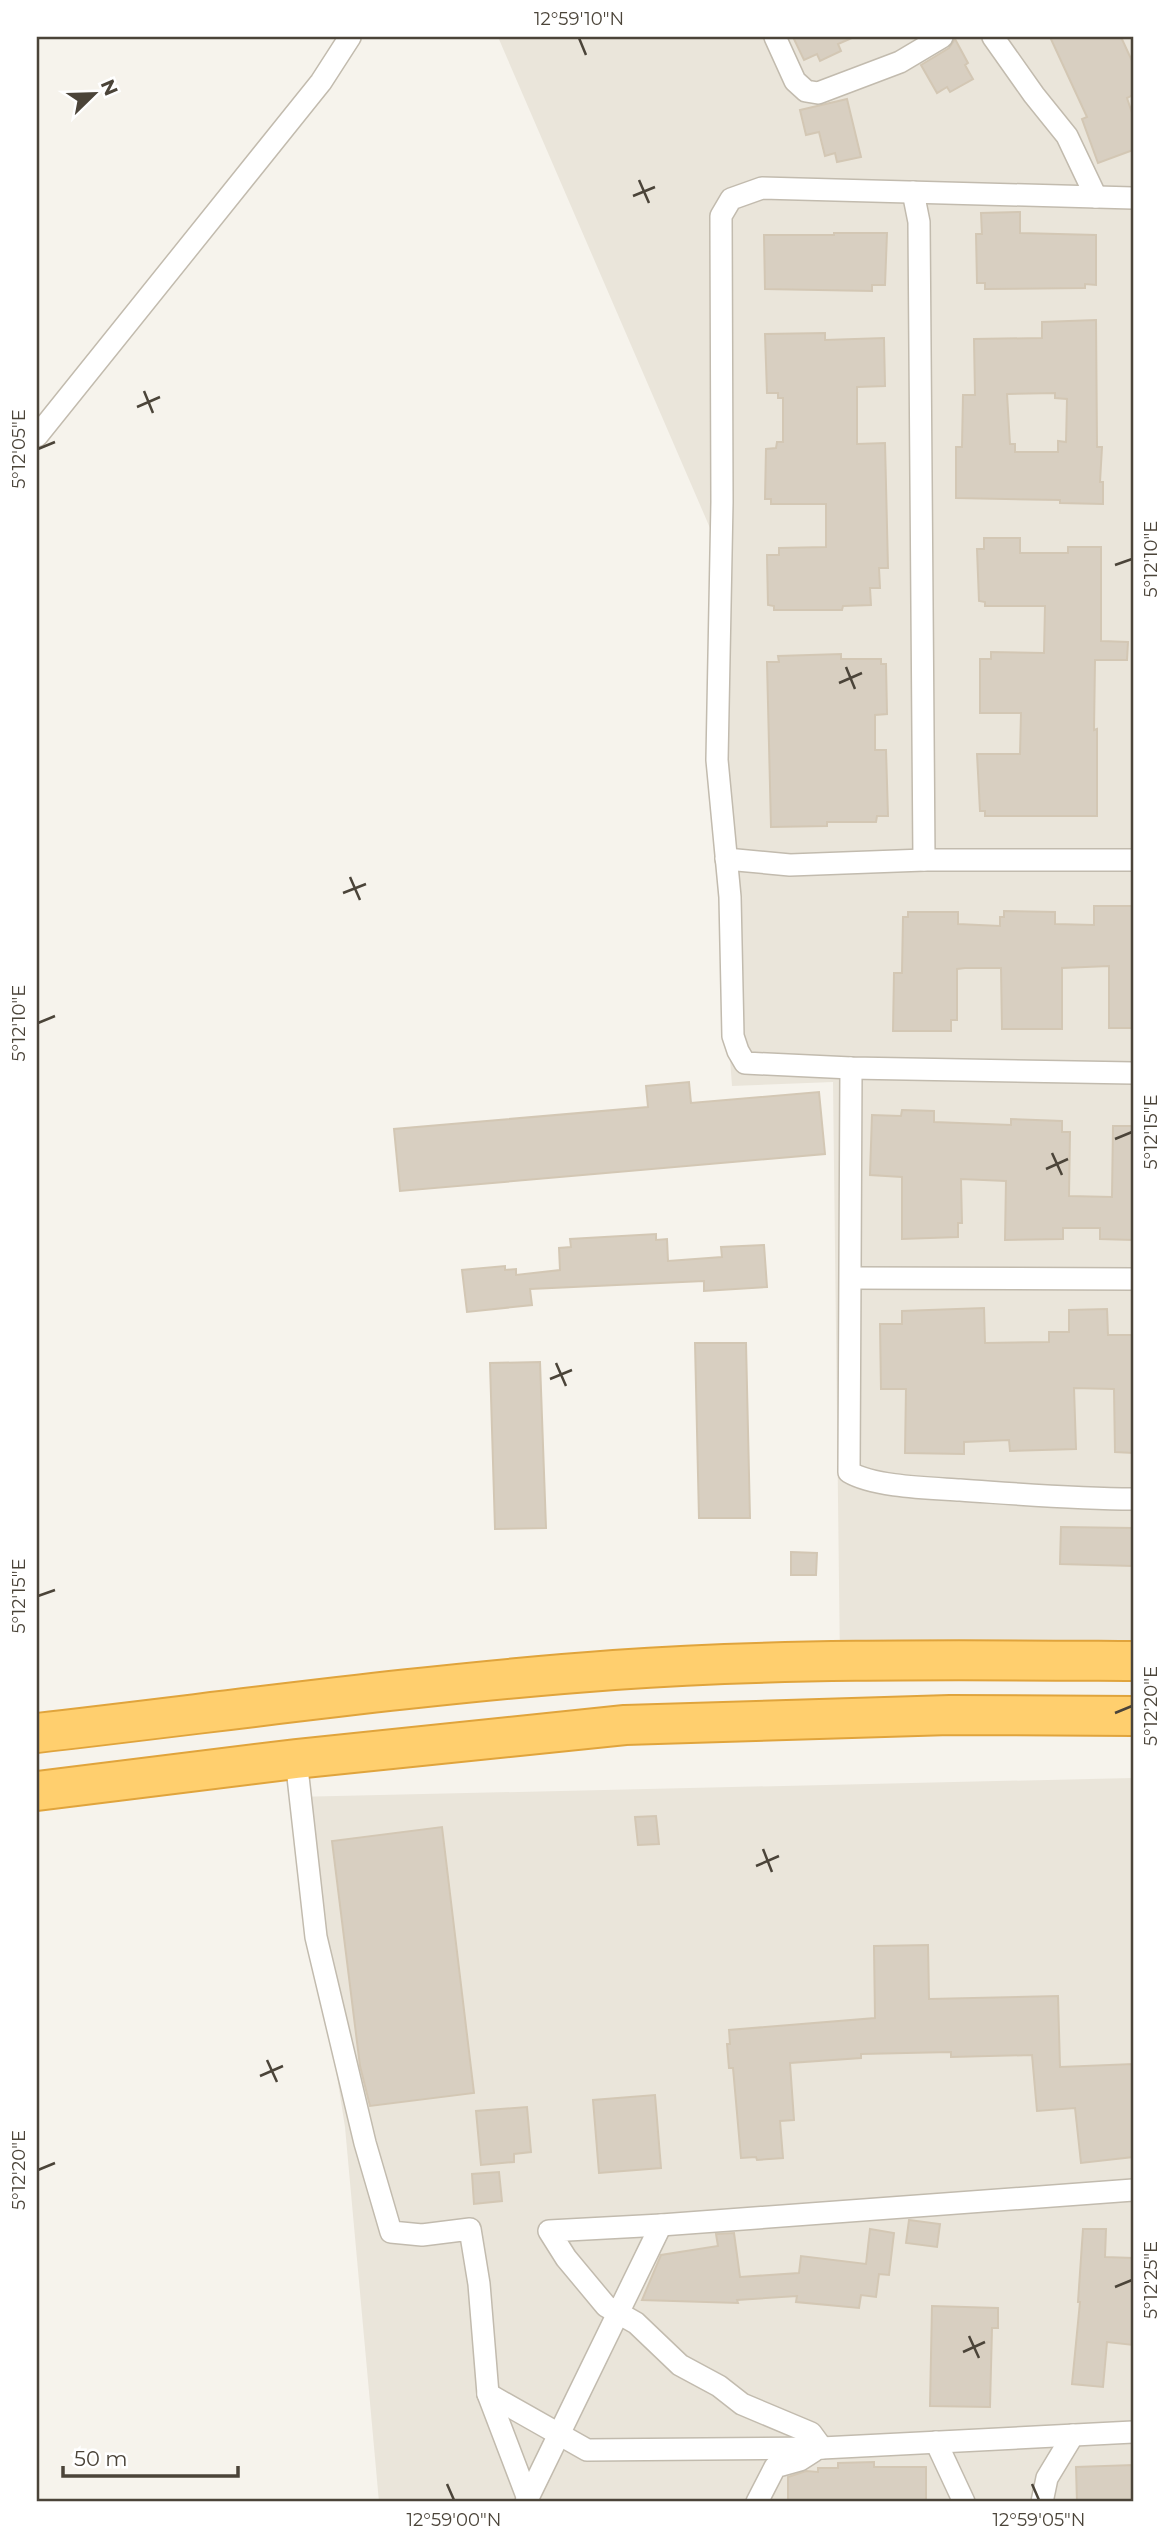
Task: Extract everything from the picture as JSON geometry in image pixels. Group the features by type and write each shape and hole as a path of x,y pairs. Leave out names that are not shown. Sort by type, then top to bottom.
{"highway":[{"path":"37,1732 615,1670 935,1660 1133,1661"},
{"path":"37,1791 296,1759 634,1724 937,1715 1133,1716"}],"street":[{"path":"37,436 321,82 350,37"},
{"path":"775,37 795,81 806,91 817,93 900,62 942,37"},
{"path":"993,37 1067,136 1096,197"},
{"path":"1133,198 762,188 731,199 721,216 722,502 717,760 730,897 733,1036 745,1063 851,1068 1133,1073"},
{"path":"914,192 919,222 924,860"},
{"path":"726,859 790,865 924,860 1133,860"},
{"path":"851,1068 849,1472 867,1479 924,1488 1084,1499 1133,1499"},
{"path":"851,1278 1133,1279"},
{"path":"296,1759 316,1937 365,2143 391,2232 422,2235 470,2229 479,2284 488,2394 527,2501"},
{"path":"822,2448 810,2433 742,2404 719,2386 680,2365 636,2323 606,2306 566,2258 549,2231 1133,2190"},
{"path":"527,2501 661,2225"},
{"path":"488,2394 587,2450 822,2448 1133,2432"},
{"path":"1042,2502 1047,2478 1073,2435"},
{"path":"936,2442 964,2502"},
{"path":"757,2502 775,2467 800,2460 822,2448"}],"shaded area":[{"path":"498,37 1133,37 1133,1652 840,1665 833,1082 732,1086 717,876 710,528"},
{"path":"1133,1778 1133,2502 379,2502 345,2127 293,1797"}],"building":[{"path":"793,37 854,37 838,44 841,51 820,61 817,54 804,60"},
{"path":"1050,37 1121,37 1133,63 1133,95 1127,98 1133,116 1133,150 1098,163 1082,119 1087,117"},
{"path":"955,39 973,79 950,92 947,87 937,93 921,65 949,48"},
{"path":"847,99 861,157 837,162 835,153 825,156 819,132 806,135 800,110"},
{"path":"1020,212 1020,233 1096,235 1096,285 1085,284 1085,288 985,289 985,283 977,283 976,234 982,234 981,213"},
{"path":"887,233 885,285 872,285 872,291 765,289 764,235"},
{"path":"1096,320 1097,447 1102,447 1100,482 1103,482 1103,504 1060,503 1060,500 956,498 956,447 962,447 963,395 975,395 974,339 1042,338 1042,322","holes":["1055,393 1055,398 1067,399 1066,442 1058,441 1058,452 1015,452 1015,444 1010,444 1007,394"]},
{"path":"825,333 825,340 884,338 885,386 857,387 857,444 885,443 888,568 879,568 880,588 870,588 871,605 843,606 842,610 774,610 774,606 768,605 767,555 779,555 779,548 826,547 826,504 771,504 771,499 765,499 766,449 776,448 777,442 783,442 783,398 778,398 778,393 767,393 765,334"},
{"path":"984,538 1020,538 1020,553 1068,553 1068,547 1101,547 1101,641 1128,642 1127,660 1095,660 1097,816 985,816 985,811 980,811 977,754 1020,754 1021,713 980,713 980,659 991,659 991,652 1044,653 1045,606 985,606 985,602 979,601 977,549 984,549"},
{"path":"841,654 841,659 881,659 881,664 886,664 887,714 875,715 875,750 886,750 888,816 877,816 876,822 827,822 827,826 771,827 767,662 779,662 778,656"},
{"path":"1094,906 1133,906 1133,1028 1109,1028 1109,966 1062,968 1062,1029 1002,1029 1001,968 965,968 957,969 957,1020 951,1020 951,1031 893,1031 894,973 902,973 903,917 908,917 908,912 958,912 958,924 1000,926 1000,917 1004,917 1004,911 1055,912 1055,924 1094,925"},
{"path":"689,1082 691,1103 819,1092 825,1154 400,1191 394,1129 648,1107 646,1086"},
{"path":"902,1110 934,1111 934,1122 1011,1125 1011,1119 1062,1121 1062,1132 1070,1132 1069,1196 1112,1197 1113,1126 1133,1126 1133,1240 1100,1239 1100,1228 1063,1228 1063,1239 1005,1240 1006,1181 961,1179 962,1223 958,1223 958,1237 902,1239 902,1177 870,1175 872,1115 901,1116"},
{"path":"656,1234 656,1240 667,1239 668,1261 722,1257 721,1247 764,1245 767,1287 704,1291 704,1281 530,1289 532,1305 467,1312 462,1270 505,1266 505,1270 516,1269 516,1275 560,1270 559,1248 571,1247 570,1239"},
{"path":"984,1308 985,1343 1049,1342 1049,1332 1069,1332 1069,1310 1107,1309 1108,1335 1133,1335 1133,1453 1115,1452 1114,1389 1074,1388 1076,1449 1010,1451 1009,1440 964,1442 964,1454 905,1453 906,1389 881,1389 880,1324 902,1324 902,1311"},
{"path":"695,1343 746,1343 750,1518 699,1518"},
{"path":"540,1362 546,1528 495,1529 490,1363"},
{"path":"1061,1527 1133,1528 1133,1566 1060,1564"},
{"path":"791,1552 817,1553 816,1575 791,1575"},
{"path":"656,1816 659,1844 638,1845 635,1817"},
{"path":"442,1827 474,2093 370,2106 360,2066 332,1841"},
{"path":"928,1945 929,1999 1058,1996 1060,2067 1133,2064 1133,2157 1081,2163 1075,2108 1037,2111 1032,2055 951,2057 951,2052 861,2054 861,2058 790,2063 794,2120 780,2121 783,2158 741,2158 733,2068 729,2068 729,2030 875,2018 874,1946"},
{"path":"655,2095 661,2168 599,2173 593,2100"},
{"path":"527,2107 531,2152 514,2154 514,2162 481,2165 476,2111"},
{"path":"499,2172 502,2201 474,2204 472,2174"},
{"path":"909,2220 940,2224 937,2247 906,2243"},
{"path":"870,2229 894,2233 889,2275 879,2274 876,2297 861,2295 859,2308 796,2302 797,2296 737,2300 738,2303 642,2300 661,2255 718,2246 716,2234 734,2233 740,2277 799,2273 801,2256 866,2264"},
{"path":"1083,2229 1106,2229 1105,2257 1133,2258 1133,2345 1107,2342 1103,2387 1072,2384 1080,2302"},
{"path":"932,2306 998,2308 998,2328 992,2328 990,2407 930,2406"},
{"path":"874,2462 874,2467 926,2467 926,2502 788,2502 788,2477 806,2471 818,2472 818,2468 838,2468 838,2463"},
{"path":"1133,2465 1133,2501 1077,2502 1076,2467"}]}
